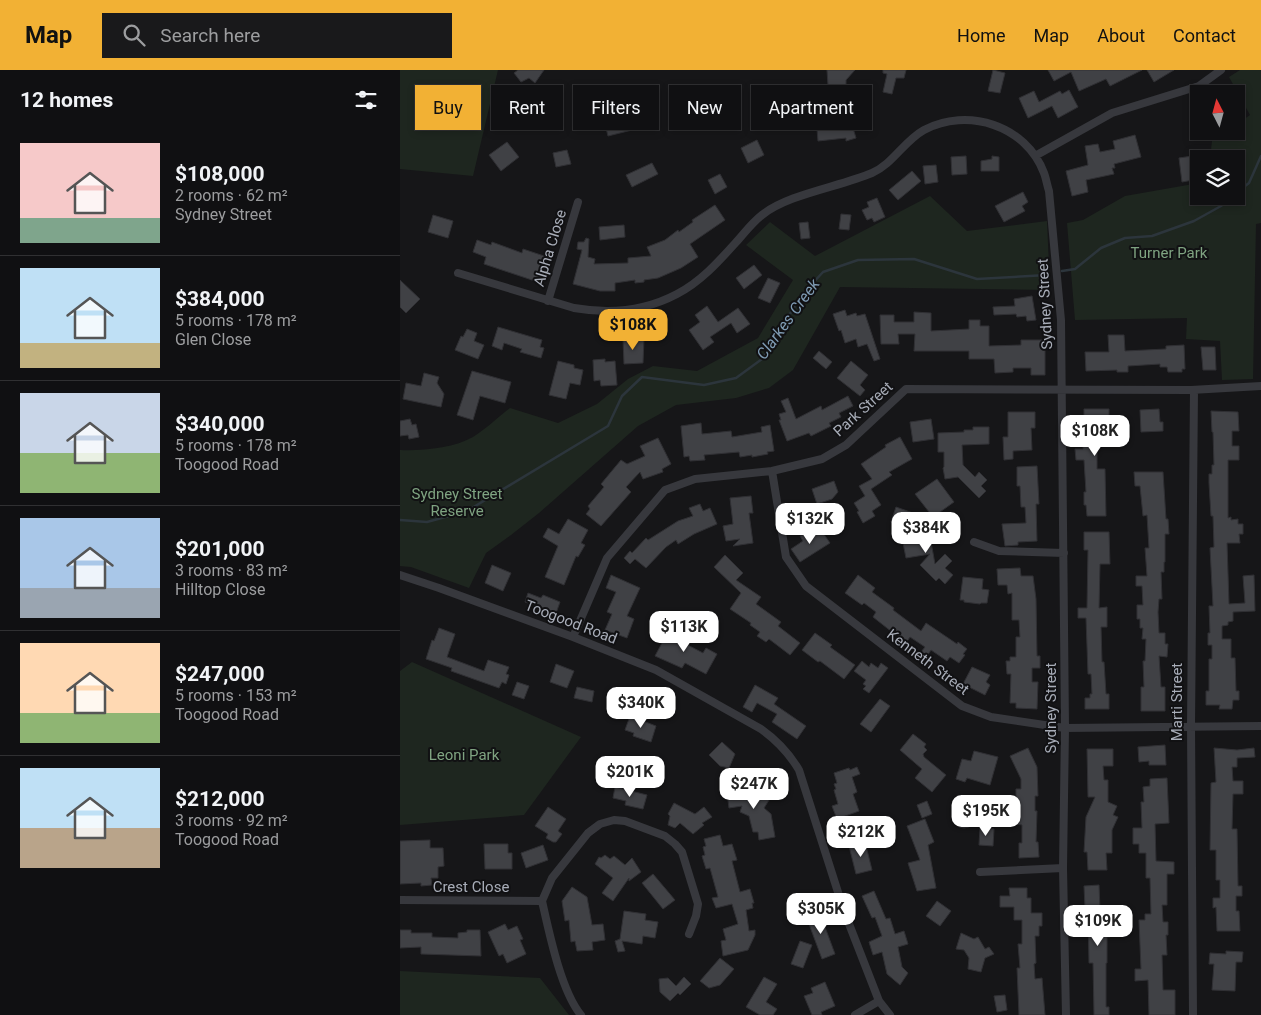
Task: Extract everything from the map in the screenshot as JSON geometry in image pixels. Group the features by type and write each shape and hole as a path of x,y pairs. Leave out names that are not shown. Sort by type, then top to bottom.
{"street":[{"path":"1035,156 1112,113 1199,86 1221,70"},
{"name":"Sydney Street","path":"458,273 548,301 594,312 615,312 655,304 696,282 713,267 754,222 774,207 788,200 853,181 878,171 923,130 942,122 961,119 982,121 1002,128 1017,136 1035,156 1044,172 1049,191 1061,320 1065,728 1063,868 1067,1015"},
{"name":"Alpha Close","path":"548,301 578,202"},
{"name":"Park Street","path":"573,637 607,558 665,490 695,479 772,471 822,459 846,445 906,389 1194,390 1261,386"},
{"name":"Marti Street","path":"1193,1015 1190,726 1194,390"},
{"name":"Kenneth Street","path":"772,471 786,557 806,586 962,706 991,718 1065,728 1261,726"},
{"path":"974,542 1000,551 1064,553"},
{"name":"Toogood Road","path":"400,575 573,637 656,670 774,738 789,754 800,770 844,910 879,1001 890,1015"},
{"path":"581,1015 569,996 549,933 542,901 552,878 588,833 600,824 614,820 626,821 665,836 682,852 698,904 696,916 689,934"},
{"path":"980,872 1063,868"},
{"name":"Crest Close","path":"400,900 542,901"},
{"path":"855,1015 879,1001"}],"green space":[{"path":"400,70 498,70 494,85 491,85 491,100 473,176 400,169"},
{"name":"Turner Park","path":"1240,70 1261,70 1261,223 1256,224 1253,379 1222,380 1220,341 1186,339 1187,318 1075,320 1067,223 1083,220 1125,196 1190,185 1190,205 1245,205 1245,150 1211,150 1214,140 1245,140 1245,119 1250,115 1245,106 1245,85 1233,85 1229,77"},
{"name":"Sydney Street Reserve","path":"930,196 967,231 1047,221 1050,290 840,287 793,370 769,388 736,398 676,405 638,426 539,513 486,553 469,588 411,567 400,566 400,450 438,448 465,441 483,430 510,408 558,423 597,404 628,379 653,366 697,371 758,338 793,280 746,245 770,222 815,256"},
{"name":"Leoni Park","path":"412,662 581,737 524,815 400,825 400,671"},
{"path":"400,971 540,978 569,1015 400,1015"}],"building":[{"path":"518,70 544,70 535,83 529,78 521,82 514,73"},
{"path":"827,70 855,70 846,80 846,85 828,85"},
{"path":"883,70 906,70 904,78 896,78 892,94 883,92 887,74 883,73"},
{"path":"993,70 1005,73 1000,93 988,91"},
{"path":"1048,70 1142,70 1110,86 1106,79 1079,91 1071,72 1054,81"},
{"path":"1147,70 1174,70 1154,82"},
{"path":"1069,90 1078,107 1058,118 1052,106 1028,118 1019,98 1034,91 1039,102 1060,91 1062,94"},
{"path":"606,130 632,130 608,136"},
{"path":"817,130 854,130 856,138 846,141 846,138 818,141"},
{"path":"1135,135 1141,157 1114,164 1115,168 1112,168 1114,174 1086,180 1088,192 1072,196 1066,171 1088,165 1085,146 1098,144 1100,152 1115,149 1113,141"},
{"path":"757,140 764,155 748,163 741,148"},
{"path":"507,142 519,157 501,171 489,155"},
{"path":"567,150 571,164 556,167 553,153"},
{"path":"966,156 967,174 952,175 951,157"},
{"path":"992,156 999,157 999,171 981,171 981,161 992,159"},
{"path":"1190,156 1190,181 1182,182 1179,158"},
{"path":"652,163 658,174 632,187 626,175"},
{"path":"936,165 938,182 925,184 923,166"},
{"path":"912,171 921,181 898,200 889,190"},
{"path":"720,174 727,187 715,194 708,180"},
{"path":"1023,192 1028,202 1022,206 1025,211 1004,222 995,206"},
{"path":"877,198 885,217 874,222 872,218 867,220 862,210 869,207 867,202"},
{"path":"715,205 725,220 690,244 698,257 681,268 658,278 644,280 644,282 635,283 635,280 615,283 615,291 600,291 573,284 582,250 577,249 578,242 584,242 586,238 589,239 588,257 595,259 594,264 628,263 628,258 651,256 647,247 665,240 678,230 679,232 693,222 692,220"},
{"path":"841,214 851,215 849,230 839,229"},
{"path":"433,215 453,221 448,238 428,232"},
{"path":"808,222 810,238 801,239 799,223"},
{"path":"624,225 625,237 600,240 599,227"},
{"path":"477,240 491,245 492,242 522,253 523,249 547,257 538,282 484,264 486,257 473,252"},
{"path":"754,265 762,275 744,289 736,278"},
{"path":"768,278 780,283 770,303 758,298"},
{"path":"400,280 420,299 406,313 400,307"},
{"path":"1032,296 1036,320 1027,321 1026,316 1017,317 1016,314 994,315 993,307 1015,306 1014,299"},
{"path":"707,306 718,322 738,308 750,324 737,333 731,323 710,337 714,342 703,350 689,330 700,322 695,315"},
{"path":"845,310 847,316 856,313 857,316 865,314 880,359 874,361 867,344 858,347 856,339 845,343 833,314"},
{"path":"914,312 931,313 931,331 969,329 969,320 980,320 980,326 989,326 989,346 1021,345 1021,340 1045,340 1045,375 1031,375 1031,368 1013,368 1013,372 995,373 994,359 969,359 969,351 914,351 915,334 898,334 899,344 881,344 880,315 894,315 894,322 914,322"},
{"path":"498,327 542,340 540,347 544,348 541,358 520,352 522,349 504,343 502,350 492,346"},
{"path":"467,329 477,333 474,341 484,345 478,359 455,350 461,336 463,337"},
{"path":"1108,335 1124,335 1125,351 1166,349 1166,346 1184,345 1185,369 1182,369 1182,372 1168,372 1167,367 1160,367 1160,364 1128,366 1128,372 1117,372 1117,370 1086,371 1085,352 1109,352"},
{"path":"644,338 643,363 624,364 623,339"},
{"path":"1201,347 1215,347 1216,370 1203,370"},
{"path":"819,351 832,362 826,369 813,358"},
{"path":"605,359 605,362 615,361 617,385 601,386 600,380 594,381 593,360"},
{"path":"558,361 574,365 574,368 583,370 580,385 570,383 566,399 549,395"},
{"path":"851,361 868,375 860,385 865,390 860,396 837,378"},
{"path":"472,371 511,382 505,403 480,396 473,420 457,415"},
{"path":"424,373 439,377 437,383 444,394 441,407 403,399 406,383 421,386"},
{"path":"848,396 853,406 839,413 841,417 829,423 831,426 811,436 809,433 787,441 779,420 781,420 779,414 786,412 781,401 788,398 796,419 821,406 822,410"},
{"path":"1084,409 1109,409 1109,419 1122,419 1122,433 1097,433 1097,469 1105,469 1106,516 1087,516 1086,505 1084,505 1084,492 1086,492 1084,460 1076,460 1075,449 1083,449 1083,433 1074,433 1075,420 1084,419"},
{"path":"1159,409 1160,422 1163,422 1163,431 1141,432 1140,410"},
{"path":"1211,411 1238,412 1239,431 1232,431 1232,446 1239,446 1239,460 1228,460 1228,518 1231,517 1231,520 1238,519 1238,524 1243,524 1243,534 1239,534 1240,543 1227,543 1229,604 1245,603 1243,576 1254,575 1255,611 1233,612 1233,621 1228,622 1228,625 1222,626 1222,639 1231,639 1231,658 1235,658 1236,691 1239,691 1239,700 1233,700 1232,709 1219,709 1220,705 1206,705 1206,691 1209,691 1209,659 1212,659 1212,645 1208,645 1208,633 1210,633 1209,606 1213,606 1210,548 1214,547 1213,516 1211,516 1209,483 1209,474 1212,474 1212,465 1214,465"},
{"path":"1008,412 1035,412 1035,428 1031,428 1032,450 1013,451 1013,459 1004,460 1003,437 1008,437"},
{"path":"410,419 412,425 416,424 419,437 409,439 408,435 400,436 400,421"},
{"path":"931,419 934,439 913,442 910,422"},
{"path":"701,423 702,434 731,431 732,437 762,432 761,427 770,425 774,451 752,457 752,455 740,457 739,452 704,455 705,460 690,461 689,456 684,457 681,426"},
{"path":"973,427 989,427 989,444 962,445 963,465 975,477 979,472 987,480 981,486 986,491 979,498 958,477 945,479 943,468 944,452 938,452 938,433 964,432 964,430 973,430"},
{"path":"900,437 912,459 889,472 892,475 871,489 881,505 872,511 875,516 863,523 854,503 865,496 859,486 872,479 861,464 886,447 885,445"},
{"path":"658,438 671,464 662,469 663,472 643,479 640,472 626,487 631,492 601,526 586,514 590,509 588,506 604,487 601,484 621,460 627,464 645,456 640,446"},
{"path":"1037,466 1039,504 1036,504 1037,541 1018,542 1018,545 1005,546 1002,524 1026,523 1025,507 1021,507 1020,486 1017,486 1017,467"},
{"path":"1134,472 1163,472 1166,519 1168,519 1169,534 1165,534 1164,572 1161,572 1162,599 1159,599 1158,612 1159,633 1165,633 1165,644 1168,644 1167,657 1159,656 1161,687 1165,687 1165,711 1141,711 1141,687 1144,687 1143,661 1145,661 1146,639 1142,639 1143,628 1140,628 1140,619 1137,619 1137,605 1143,605 1142,586 1136,586 1136,576 1147,576 1145,548 1149,548 1147,515 1143,516 1140,486 1135,486"},
{"path":"937,479 954,502 933,517 915,494"},
{"path":"834,481 838,492 832,499 817,504 812,489"},
{"path":"751,496 753,513 749,513 753,543 733,546 740,539 726,541 723,526 733,524 730,498"},
{"path":"700,504 703,511 710,508 717,524 694,534 678,544 676,540 666,547 646,568 635,559 630,564 624,558 630,551 632,553 646,538 648,540 678,521 693,516 689,508"},
{"path":"896,507 913,513 907,527 891,522"},
{"path":"568,519 588,530 581,543 585,545 578,557 576,556 564,585 545,577 558,546 543,537 548,528 559,534"},
{"path":"923,526 926,543 931,542 935,564 945,554 952,561 945,568 953,575 945,584 939,578 936,581 920,565 930,554 906,558 903,543 908,542 906,528"},
{"path":"810,530 813,535 821,530 830,543 800,562 791,549 803,541 800,536"},
{"path":"1084,532 1109,532 1110,564 1100,564 1099,608 1107,607 1107,627 1101,627 1102,662 1104,662 1106,694 1109,694 1109,709 1085,709 1085,698 1090,698 1090,694 1092,694 1091,674 1088,674 1086,618 1078,618 1078,608 1087,608 1088,550 1084,550"},
{"path":"725,555 743,573 736,580 761,597 756,604 781,622 778,626 800,643 790,655 769,639 766,642 757,636 760,632 750,625 751,623 730,609 741,593 714,567"},
{"path":"492,565 511,573 503,591 485,583"},
{"path":"1020,568 1021,576 1033,576 1036,599 1037,656 1040,656 1040,668 1032,668 1032,682 1038,682 1037,709 1016,708 1016,703 1010,703 1011,674 1007,674 1006,661 1010,661 1010,657 1016,657 1016,637 1020,637 1019,620 1012,620 1012,593 1008,594 1007,585 998,585 997,569"},
{"path":"611,575 640,588 627,616 634,619 627,638 605,630 612,614 607,612 616,592 606,588"},
{"path":"858,575 875,588 872,592 921,631 926,623 967,649 959,663 950,657 947,661 931,650 927,656 921,652 925,647 910,637 906,643 873,617 876,612 845,593"},
{"path":"963,577 983,579 982,589 989,590 987,603 980,604 960,600"},
{"path":"528,593 541,598 543,595 560,602 555,616 537,609 538,606 525,602"},
{"path":"439,628 455,634 447,657 484,671 488,660 509,667 506,674 509,675 506,684 502,682 499,688 451,671 452,668 426,659 432,640 434,641"},
{"path":"670,628 683,635 680,641 703,653 706,648 717,654 706,674 685,663 682,668 655,656"},
{"path":"815,633 832,645 830,647 855,665 844,679 802,650"},
{"path":"862,661 869,667 871,663 878,668 881,663 888,668 869,693 863,689 866,686 863,684 866,680 854,671"},
{"path":"556,664 574,671 567,688 550,682"},
{"path":"972,667 990,675 986,682 990,685 985,695 963,684"},
{"path":"517,682 529,686 524,699 512,695"},
{"path":"755,685 778,698 774,704 806,726 797,739 772,722 777,714 757,703 752,712 743,707"},
{"path":"577,687 594,691 592,702 574,698"},
{"path":"880,699 890,706 871,732 860,724"},
{"path":"630,716 656,726 651,742 633,736 634,733 625,730"},
{"path":"913,734 926,744 924,747 927,750 923,754 924,757 946,775 932,792 915,778 922,769 900,750"},
{"path":"722,742 735,754 729,768 720,766 709,755"},
{"path":"1165,745 1166,765 1149,765 1149,761 1139,762 1138,747"},
{"path":"1028,748 1037,767 1038,796 1035,796 1035,811 1037,811 1036,842 1038,842 1039,857 1019,858 1019,843 1022,843 1022,825 1016,824 1016,789 1021,789 1021,779 1010,756"},
{"path":"1214,748 1237,750 1254,748 1255,757 1237,758 1237,767 1232,767 1233,781 1243,781 1243,794 1233,794 1232,829 1237,829 1238,886 1242,886 1242,896 1236,896 1236,911 1239,911 1240,931 1217,931 1216,907 1213,908 1213,898 1220,898 1220,880 1216,880 1216,850 1210,850 1211,783 1216,782"},
{"path":"1087,749 1113,749 1113,766 1103,766 1104,780 1108,780 1108,802 1117,806 1113,815 1118,817 1112,830 1112,853 1106,853 1107,870 1088,870 1087,852 1084,852 1086,817 1095,797 1088,797"},
{"path":"974,751 998,757 990,785 967,778 965,782 956,779 962,759 971,761"},
{"path":"857,767 860,774 852,777 857,792 853,794 859,811 837,819 832,806 838,804 834,790 836,789 834,784 837,783 834,773"},
{"path":"1167,778 1169,823 1155,824 1156,861 1174,862 1174,874 1167,874 1167,905 1162,905 1163,922 1168,922 1168,935 1166,935 1167,955 1162,955 1163,990 1175,990 1175,1015 1149,1015 1148,980 1135,981 1135,969 1141,969 1139,920 1145,920 1145,914 1151,914 1150,878 1146,878 1146,853 1139,853 1139,844 1133,844 1133,828 1142,828 1141,802 1144,802 1143,787 1150,786 1150,779"},
{"path":"750,784 771,797 764,808 771,814 775,837 759,840 758,832 753,832 749,816 740,812 742,806 729,808 727,793 747,790"},
{"path":"615,787 647,795 643,809 625,805 626,801 613,798"},
{"path":"927,801 932,814 922,818 917,805"},
{"path":"674,803 695,814 704,807 712,817 702,823 704,825 693,834 680,823 675,828 668,825 670,816 668,814"},
{"path":"964,806 972,809 975,817 972,825 964,828 956,825 953,817 956,809"},
{"path":"548,807 566,819 558,831 562,834 556,842 546,838 548,834 535,826"},
{"path":"925,819 934,842 928,845 936,888 917,891 908,863 920,860 907,826"},
{"path":"980,828 994,829 993,846 979,845"},
{"path":"720,835 723,846 732,844 737,860 732,861 740,892 750,889 754,903 752,903 753,908 746,910 749,931 755,930 755,935 748,950 723,956 721,941 726,940 723,929 738,924 732,904 716,908 712,898 718,897 710,868 706,869 702,856 705,855 703,847 706,846 704,839"},
{"path":"430,840 430,848 443,848 444,866 438,867 438,878 431,878 432,885 421,886 421,883 400,884 400,841"},
{"path":"865,842 872,870 856,874 849,846"},
{"path":"484,844 508,844 508,853 512,853 512,869 485,869"},
{"path":"543,845 548,860 526,868 521,853"},
{"path":"605,855 610,859 614,856 625,865 632,858 641,872 629,881 629,878 613,901 602,893 613,878 595,864 599,857 601,858"},
{"path":"653,874 675,900 663,909 642,883"},
{"path":"1099,885 1100,910 1105,910 1106,916 1109,916 1110,937 1107,937 1106,1007 1109,1007 1109,1015 1094,1015 1093,963 1089,963 1088,908 1085,908 1084,886"},
{"path":"572,887 587,897 592,925 603,924 605,940 592,942 593,950 577,951 575,941 571,942 569,920 565,921 562,901"},
{"path":"1009,888 1027,888 1027,898 1031,898 1031,913 1042,913 1042,926 1039,926 1039,936 1035,936 1036,963 1034,964 1035,979 1042,978 1045,1015 1019,1015 1017,968 1020,968 1018,944 1022,944 1022,920 1014,920 1014,907 1000,907 1000,896 1010,896"},
{"path":"874,891 886,919 890,918 895,934 904,931 908,944 898,947 902,967 908,973 900,985 887,974 882,952 873,955 869,942 882,936 875,917 872,918 862,896"},
{"path":"937,901 951,911 940,926 926,916"},
{"path":"624,911 646,914 645,920 658,922 655,938 643,936 642,944 622,941 625,951 618,952 615,941 620,939"},
{"path":"819,911 835,954 822,959 806,916"},
{"path":"505,924 508,930 517,926 523,939 520,940 526,954 507,963 503,954 499,956 488,932"},
{"path":"400,930 411,930 411,933 432,933 432,937 458,938 458,933 467,932 467,930 480,930 481,956 421,954 421,947 400,948"},
{"path":"961,933 974,939 978,937 985,949 989,947 994,954 985,958 981,972 968,969 969,958 964,950 956,949"},
{"path":"800,941 812,945 803,968 791,964"},
{"path":"1226,951 1243,952 1242,962 1236,962 1235,991 1212,990 1214,964 1209,964 1210,953 1226,954"},
{"path":"720,958 734,969 720,985 709,988 700,981"},
{"path":"684,977 691,984 680,995 678,993 670,1001 660,992 659,979 668,978 676,986"},
{"path":"764,977 777,984 766,1002 777,1009 773,1015 760,1015 746,1007"},
{"path":"825,982 835,1006 821,1012 822,1015 812,1015 804,996 813,993 811,988"},
{"path":"1005,995 1007,1010 997,1012 994,996"}],"waterway":[{"name":"Clarkes Creek","path":"1245,186 1249,183 1261,156"},
{"name":"Clarkes Creek","path":"1062,271 1075,269 1101,248 1125,238 1152,236 1194,221 1222,205"},
{"name":"Clarkes Creek","path":"400,520 427,522 467,511 608,426 622,396 642,377 704,385 736,378 762,359 801,296 823,272 858,260 914,259 977,279 1047,275"}]}
